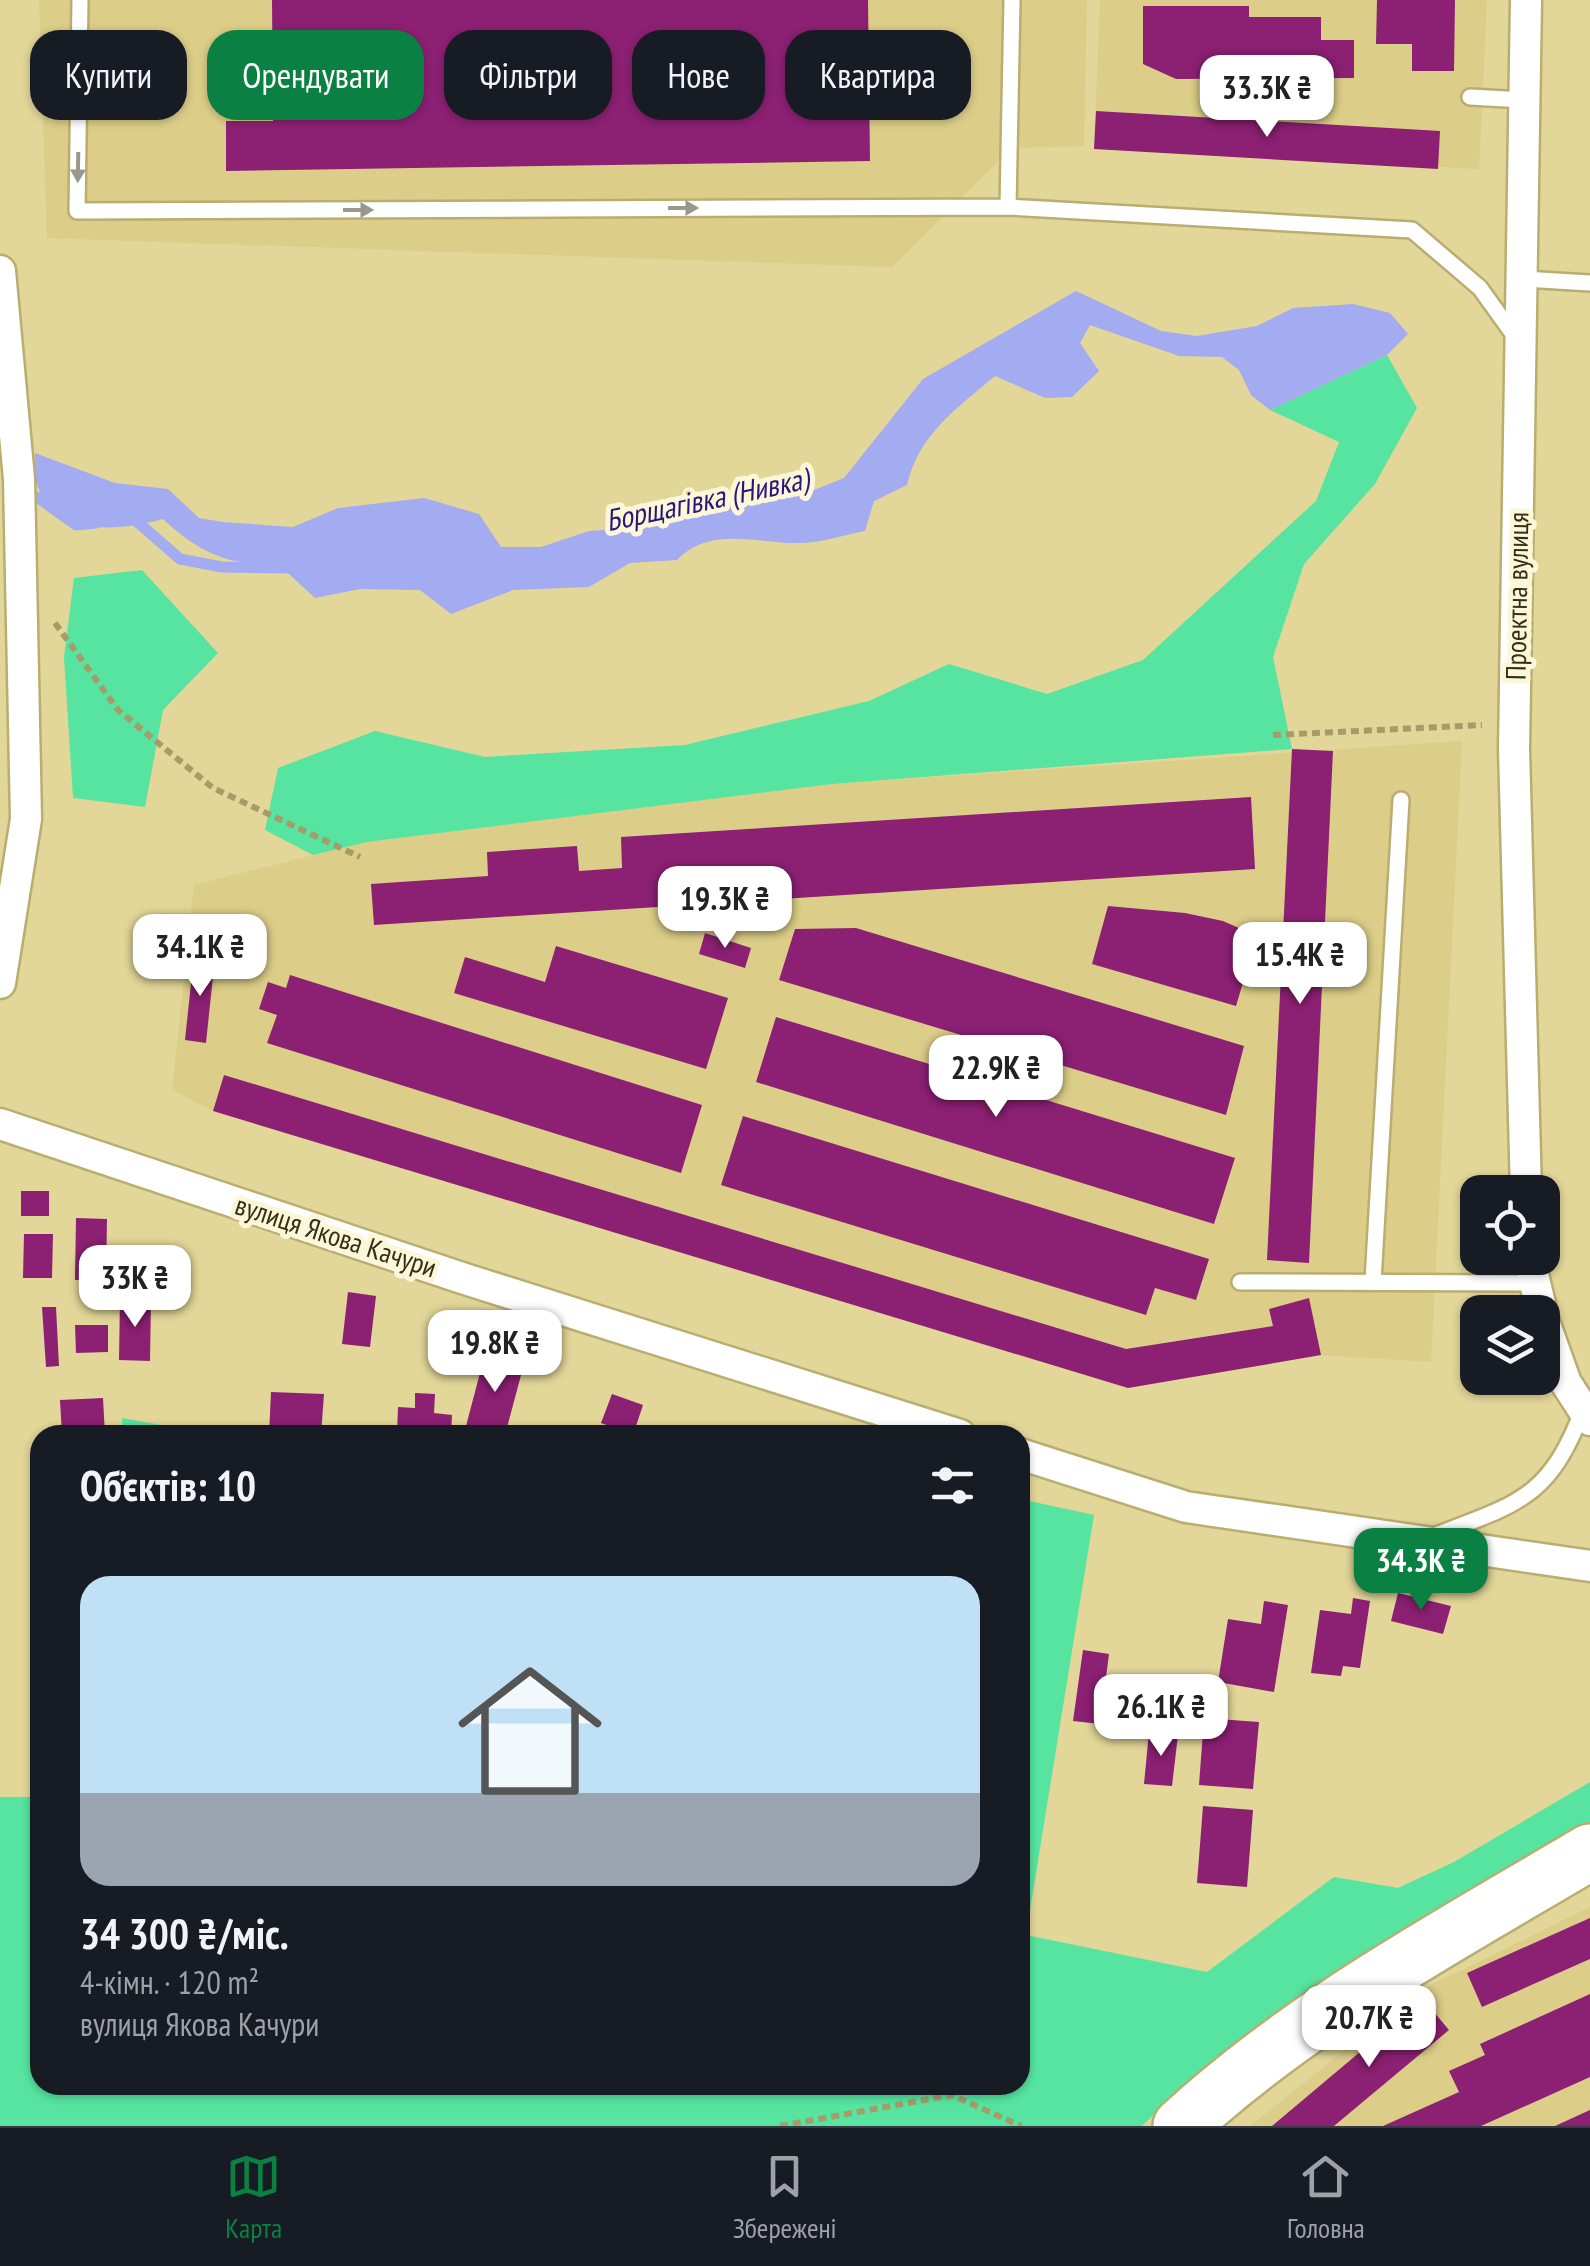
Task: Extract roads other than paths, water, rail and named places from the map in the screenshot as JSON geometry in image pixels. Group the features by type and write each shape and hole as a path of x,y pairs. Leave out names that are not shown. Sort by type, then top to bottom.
{"highway":[{"path":"1180,2126 1240,2071 1392,1966 1590,1852"}],"street":[{"name":"Проектна вулиця","path":"1526,0 1514,724 1526,1175"},
{"path":"0,271 19,479 14,532 22,578 26,819 0,983"},
{"name":"вулиця Якова Качури","path":"0,1124 465,1279 928,1425"},
{"path":"1537,1292 1566,1383 1586,1414"},
{"path":"1030,1457 1186,1506 1590,1566"}],"lane":[{"path":"80,0 77,211 1008,207 1412,230 1480,288 1521,345"},
{"path":"1008,207 1012,0"},
{"path":"1470,97 1524,100"},
{"path":"1523,279 1590,283"},
{"path":"1373,1281 1402,800"},
{"path":"1240,1282 1373,1281 1537,1292"},
{"path":"1420,1541 1536,1490 1565,1456 1586,1414"}],"water":[{"path":"1076,291 1161,331 1197,336 1257,326 1293,308 1353,304 1390,313 1408,334 1387,355 1270,410 1251,395 1239,370 1222,357 1179,356 1090,325 1080,343 1099,371 1072,397 1045,398 995,376 930,437 907,485 874,501 865,531 804,543 718,540 704,543 677,560 630,563 589,587 513,590 451,614 420,590 360,589 315,598 276,562 243,562 214,554 188,540 163,519 110,527 74,522 46,502 36,482 35,453 115,483 168,489 199,518 293,527 338,508 424,498 479,514 501,547 541,547 589,531 634,528 786,486 807,493 844,478 923,379"}],"waterway":[{"name":"Борщагівка (Нивка)","path":"19,495 37,497 76,525 96,523"},
{"name":"Борщагівка (Нивка)","path":"134,519 180,559 222,567 294,568"}]}
